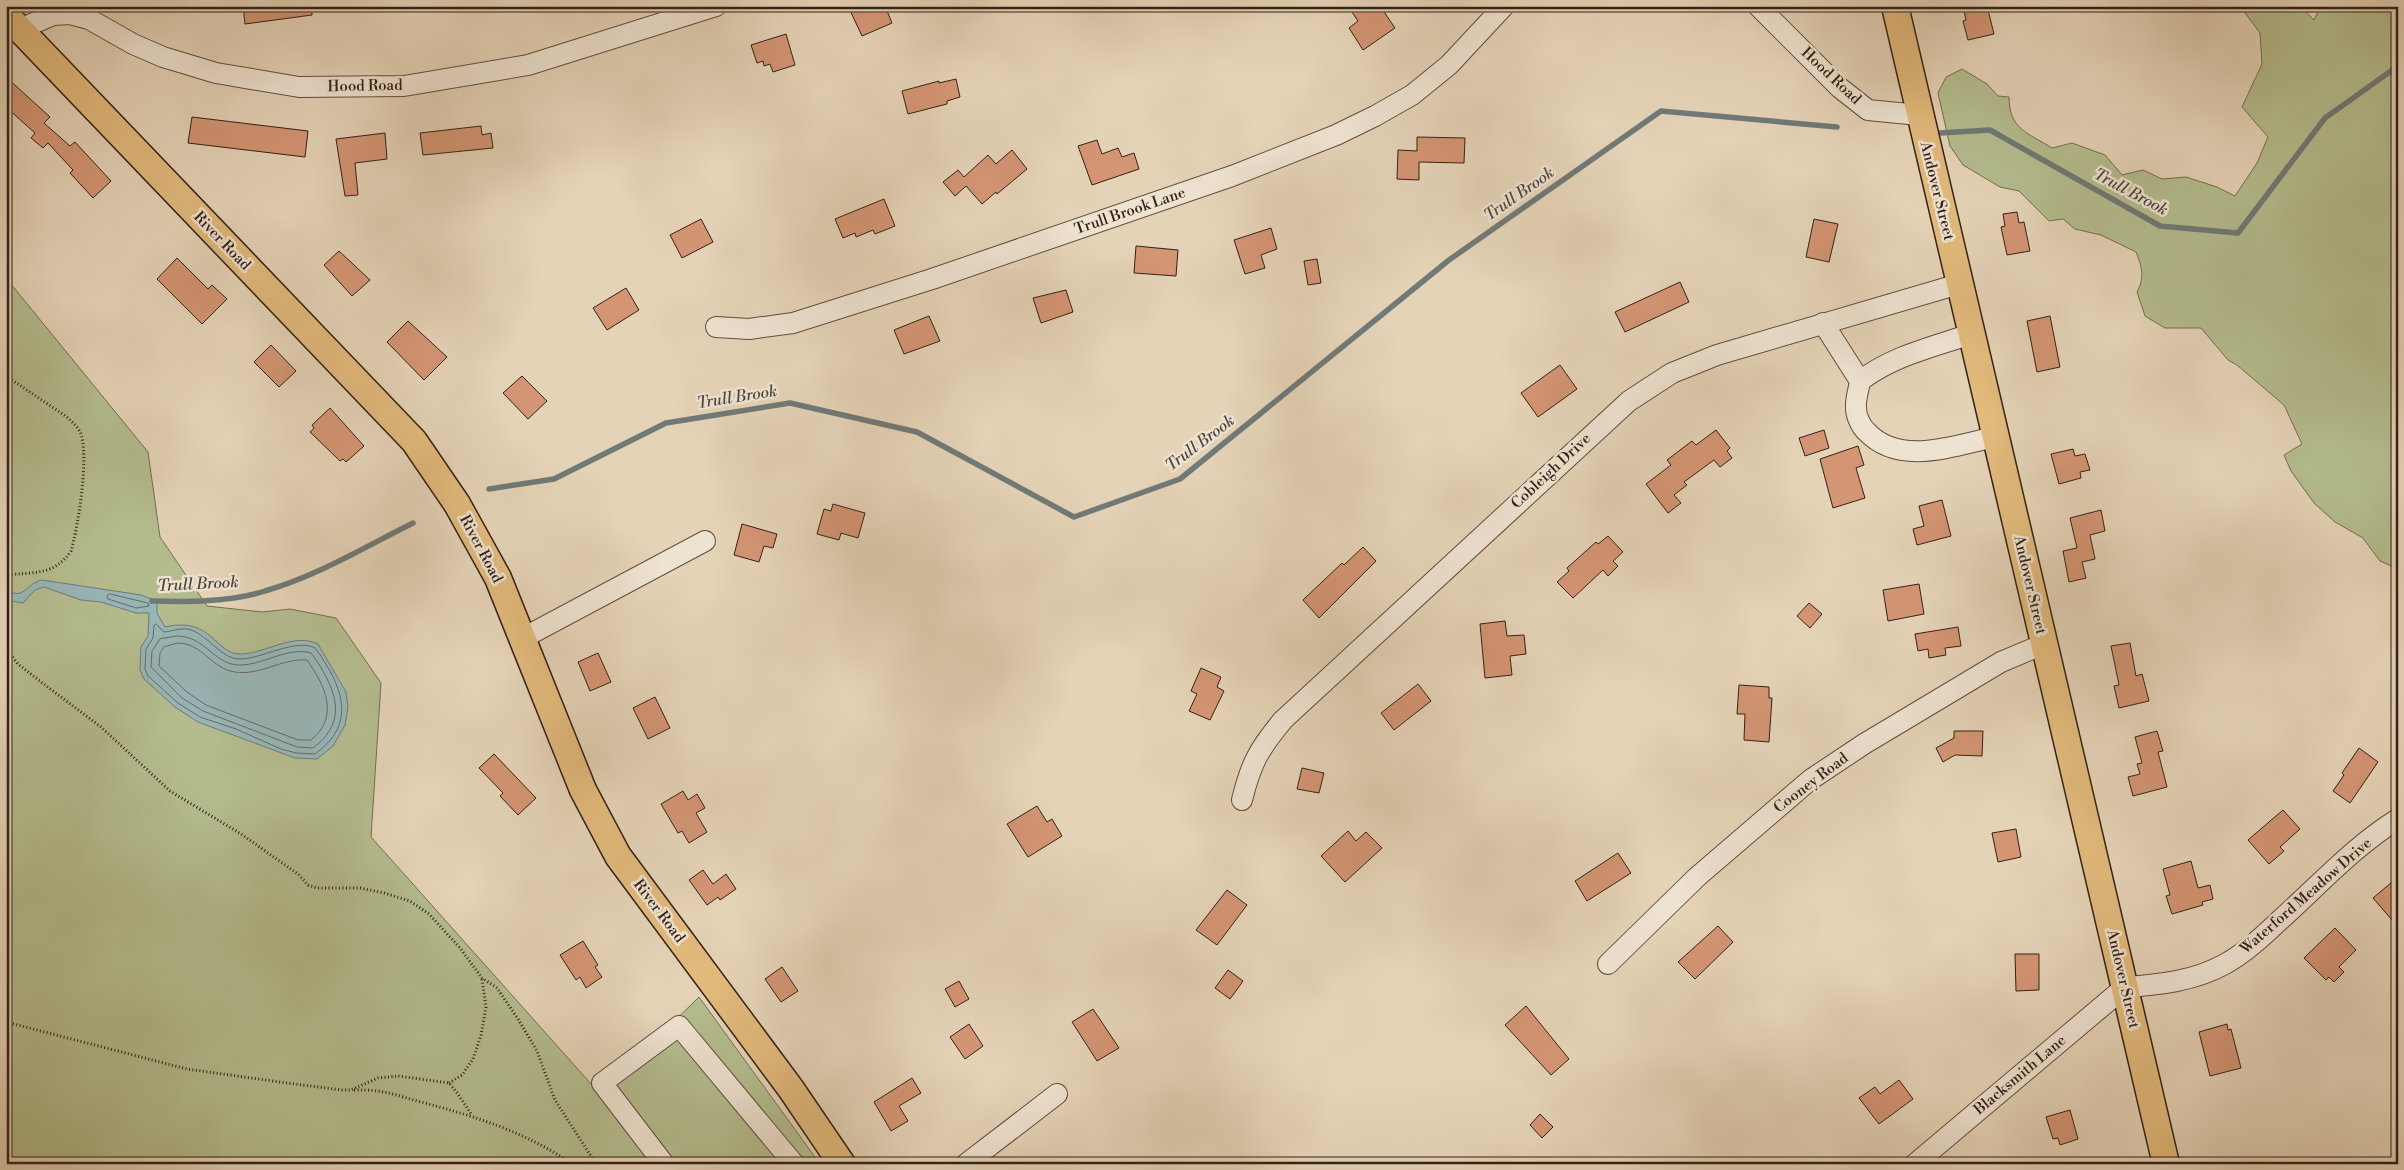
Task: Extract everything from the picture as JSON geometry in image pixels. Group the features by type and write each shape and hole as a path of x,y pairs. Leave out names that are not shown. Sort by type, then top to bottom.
{"main road":[{"name":"Andover Street","path":"1895,6 2166,1164"},
{"name":"River Road","path":"13,22 414,441 461,512 498,578 584,790 618,856 785,1081 842,1164"}],"street":[{"name":"Hood Road","path":"13,22 70,14 89,19 133,44 163,57 216,73 299,87 404,86 528,65 716,6"},
{"name":"Trull Brook Lane","path":"716,327 749,329 793,323 932,279 1232,176 1336,135 1412,95 1449,65 1504,6"},
{"name":"Hood Road","path":"1758,6 1840,88 1868,110 1919,115"},
{"name":"Cobleigh Drive","path":"1242,800 1250,768 1262,745 1283,720 1629,401 1672,373 1717,355 1959,284"},
{"path":"1823,323 1860,381 1856,408 1862,427 1876,442 1896,450 1922,452 1995,437"},
{"path":"1860,381 1890,361 1971,334"},
{"path":"523,638 705,541"},
{"name":"Cooney Road","path":"1608,964 1697,877 1810,780 1864,744 2001,662 2044,644"},
{"name":"Waterford Meadow Drive","path":"2125,987 2164,984 2200,975 2224,964 2251,946 2347,860 2398,819"},
{"name":"Blacksmith Lane","path":"1915,1164 2125,987"},
{"path":"664,1164 602,1083 679,1026 794,1164"},
{"path":"966,1164 1057,1094"}],"path":[{"path":"6,376 68,417 75,425 82,440 84,457 71,551 64,561 51,569 6,575"},
{"path":"6,649 18,664 101,727 170,790 241,834 298,874 308,885 316,888 360,888 410,901 429,914 447,932 482,978 497,988 518,1019 537,1051 556,1100 596,1164"},
{"path":"351,1090 378,1078 398,1076 449,1083 462,1075 473,1059 481,1035 486,1007 482,978"},
{"path":"6,1022 187,1069 351,1090 377,1089 471,1114 534,1141 572,1164"},
{"path":"449,1083 471,1114"}],"green space":[{"path":"2240,6 2304,6 2305,11 2314,20 2319,10 2325,6 2398,6 2398,569 2380,561 2363,538 2335,522 2314,503 2291,471 2284,455 2302,444 2284,405 2237,365 2228,360 2201,328 2165,328 2145,316 2137,292 2142,272 2136,252 2101,235 2075,229 2063,219 2049,221 2019,191 2000,187 1963,165 1950,146 1938,93 1946,77 1962,69 1987,84 1998,96 2009,97 2012,116 2016,123 2028,134 2052,148 2072,143 2105,155 2122,175 2143,170 2162,179 2186,177 2217,187 2235,196 2257,163 2268,137 2242,107 2262,64 2260,33"},
{"path":"6,278 148,452 160,537 207,606 262,612 290,609 336,618 381,683 371,837 600,1094 699,997 820,1164 6,1164"}],"water":[{"path":"42,580 141,595 157,601 157,613 165,627 181,625 193,627 211,636 224,648 240,654 259,651 289,642 308,641 318,644 346,692 348,707 345,725 333,746 317,759 295,758 198,722 175,707 144,679 140,670 141,647 148,636 149,613 136,613 101,602 81,600 44,587 35,590 23,603 6,600 6,589 17,594 21,593"}],"building":[{"path":"243,6 312,6 312,15 245,24"},
{"path":"848,6 885,6 892,23 862,36"},
{"path":"1348,6 1380,6 1395,28 1363,50 1349,28 1358,21"},
{"path":"1963,6 1987,6 1994,34 1968,40 1963,21 1966,20"},
{"path":"786,34 795,65 773,72 770,64 764,66 763,61 757,63 751,45"},
{"path":"6,77 50,117 44,123 70,146 75,142 111,181 93,198 70,173 73,170 48,143 43,148 31,138 35,133 6,107"},
{"path":"956,79 960,97 947,101 947,104 908,114 902,91 939,81 939,83"},
{"path":"192,117 308,131 305,157 188,143"},
{"path":"481,126 482,135 491,133 493,148 423,155 420,133"},
{"path":"385,133 387,159 355,163 358,195 345,196 336,139"},
{"path":"1417,137 1465,138 1464,163 1419,162 1419,180 1397,179 1398,150 1417,151"},
{"path":"1097,140 1102,154 1118,148 1122,157 1134,153 1139,169 1092,185 1078,146"},
{"path":"1012,150 1027,169 982,204 966,186 955,196 943,182 958,170 964,177 988,155 996,164"},
{"path":"884,199 895,226 875,234 873,230 856,237 855,233 843,238 835,219"},
{"path":"2017,212 2019,223 2024,222 2030,251 2007,255 2001,227 2005,226 2003,214"},
{"path":"701,219 713,242 682,258 670,235"},
{"path":"1814,219 1838,224 1829,262 1806,257"},
{"path":"1271,228 1277,249 1261,255 1265,268 1245,274 1234,240"},
{"path":"1136,246 1178,250 1176,276 1134,273"},
{"path":"339,251 370,280 352,296 324,265"},
{"path":"177,258 208,289 212,285 227,299 202,324 157,279"},
{"path":"1317,259 1321,283 1308,285 1304,261"},
{"path":"1680,282 1689,302 1625,332 1615,312"},
{"path":"626,288 639,310 607,330 593,308"},
{"path":"1066,290 1073,312 1041,323 1033,298"},
{"path":"929,316 940,341 904,354 894,330"},
{"path":"2050,316 2060,367 2037,372 2027,321"},
{"path":"408,321 447,357 424,380 387,342"},
{"path":"271,345 296,371 279,387 254,362"},
{"path":"1560,365 1577,389 1538,417 1521,393"},
{"path":"522,376 547,401 528,419 503,393"},
{"path":"330,408 364,446 346,462 343,459 340,461 310,432 314,428 312,425"},
{"path":"1716,430 1730,448 1727,451 1732,458 1720,467 1714,460 1684,482 1687,485 1674,495 1681,503 1668,513 1646,484 1671,465 1667,460 1692,441 1696,445"},
{"path":"1824,430 1829,448 1805,456 1799,438"},
{"path":"1858,446 1864,465 1856,468 1865,498 1833,508 1820,459"},
{"path":"2073,449 2075,456 2085,454 2090,470 2080,472 2081,478 2059,484 2051,454"},
{"path":"1942,500 1951,536 1917,545 1913,529 1924,526 1919,506"},
{"path":"833,504 865,513 858,538 841,533 839,540 817,534 824,509 831,511"},
{"path":"2101,510 2105,531 2090,535 2095,559 2082,562 2086,578 2069,582 2063,551 2077,548 2070,518"},
{"path":"742,524 777,534 773,548 764,546 759,562 734,555"},
{"path":"1608,536 1623,552 1613,561 1618,566 1608,576 1603,570 1573,598 1557,582 1569,571 1567,568 1596,542 1598,544"},
{"path":"1363,547 1376,561 1319,618 1303,600 1342,563 1344,565"},
{"path":"1919,584 1924,614 1888,621 1883,590"},
{"path":"1809,603 1822,614 1810,628 1797,616"},
{"path":"1505,621 1507,636 1524,635 1526,654 1510,656 1512,675 1485,678 1480,624"},
{"path":"1958,627 1961,646 1945,648 1946,655 1929,658 1928,649 1918,651 1915,634"},
{"path":"2130,643 2136,676 2142,674 2149,701 2119,708 2114,686 2119,685 2111,646"},
{"path":"598,653 611,682 590,691 578,662"},
{"path":"1201,668 1221,677 1217,687 1224,691 1210,720 1189,711 1197,694 1191,691"},
{"path":"1418,684 1431,701 1394,730 1381,713"},
{"path":"1739,685 1769,687 1769,698 1772,698 1769,742 1744,740 1745,714 1737,714"},
{"path":"655,697 670,728 648,739 633,708"},
{"path":"1954,731 1983,731 1982,756 1955,755 1943,762 1936,748 1954,738"},
{"path":"2157,731 2163,751 2158,752 2167,787 2133,796 2128,777 2140,774 2137,764 2142,763 2135,737"},
{"path":"2359,748 2378,762 2350,803 2333,791 2344,775 2342,773"},
{"path":"494,754 536,798 518,815 500,796 503,793 479,768"},
{"path":"1302,768 1324,773 1319,793 1297,789"},
{"path":"683,791 688,800 697,794 705,808 696,813 707,832 689,843 682,831 678,833 661,804"},
{"path":"1037,806 1047,822 1052,819 1062,836 1028,857 1007,824"},
{"path":"2283,810 2300,829 2280,847 2284,851 2269,864 2248,840"},
{"path":"2016,829 2021,857 1998,862 1992,833"},
{"path":"1348,831 1356,841 1366,832 1382,848 1345,882 1321,856"},
{"path":"1618,853 1631,873 1587,901 1575,881"},
{"path":"2191,861 2198,888 2210,885 2213,899 2202,902 2203,905 2172,914 2166,896 2170,895 2163,869"},
{"path":"703,870 713,884 726,874 736,889 720,900 718,897 707,905 689,880"},
{"path":"2398,877 2398,927 2373,898"},
{"path":"1227,890 1247,905 1217,945 1196,930"},
{"path":"1718,926 1733,942 1695,979 1678,962"},
{"path":"2335,928 2356,950 2339,967 2344,972 2334,982 2329,977 2326,980 2304,958"},
{"path":"583,941 598,965 595,967 602,977 586,988 580,977 576,980 560,955"},
{"path":"2015,954 2039,954 2039,990 2016,991"},
{"path":"782,967 798,991 781,1002 765,979"},
{"path":"1228,970 1243,981 1230,999 1215,988"},
{"path":"959,981 969,999 955,1007 945,989"},
{"path":"1526,1006 1569,1059 1551,1075 1505,1025"},
{"path":"1093,1009 1119,1048 1097,1061 1072,1022"},
{"path":"969,1024 983,1046 965,1059 950,1037"},
{"path":"2227,1024 2228,1030 2231,1029 2241,1068 2210,1076 2199,1032"},
{"path":"912,1078 921,1093 899,1106 908,1121 891,1131 874,1102"},
{"path":"1899,1080 1913,1099 1879,1124 1859,1098 1875,1087 1880,1094"},
{"path":"2070,1110 2078,1139 2060,1145 2058,1138 2053,1139 2046,1117"},
{"path":"1540,1114 1553,1127 1542,1138 1530,1125"}],"waterway":[{"name":"Trull Brook","path":"1940,133 1990,130 2160,226 2238,233 2325,118 2398,66"},
{"name":"Trull Brook","path":"489,489 554,479 666,423 790,403 917,432 1074,517 1180,479 1449,260 1661,111 1837,127"},
{"name":"Trull Brook","path":"152,601 194,601 252,595 284,585 322,569 413,523"}]}
